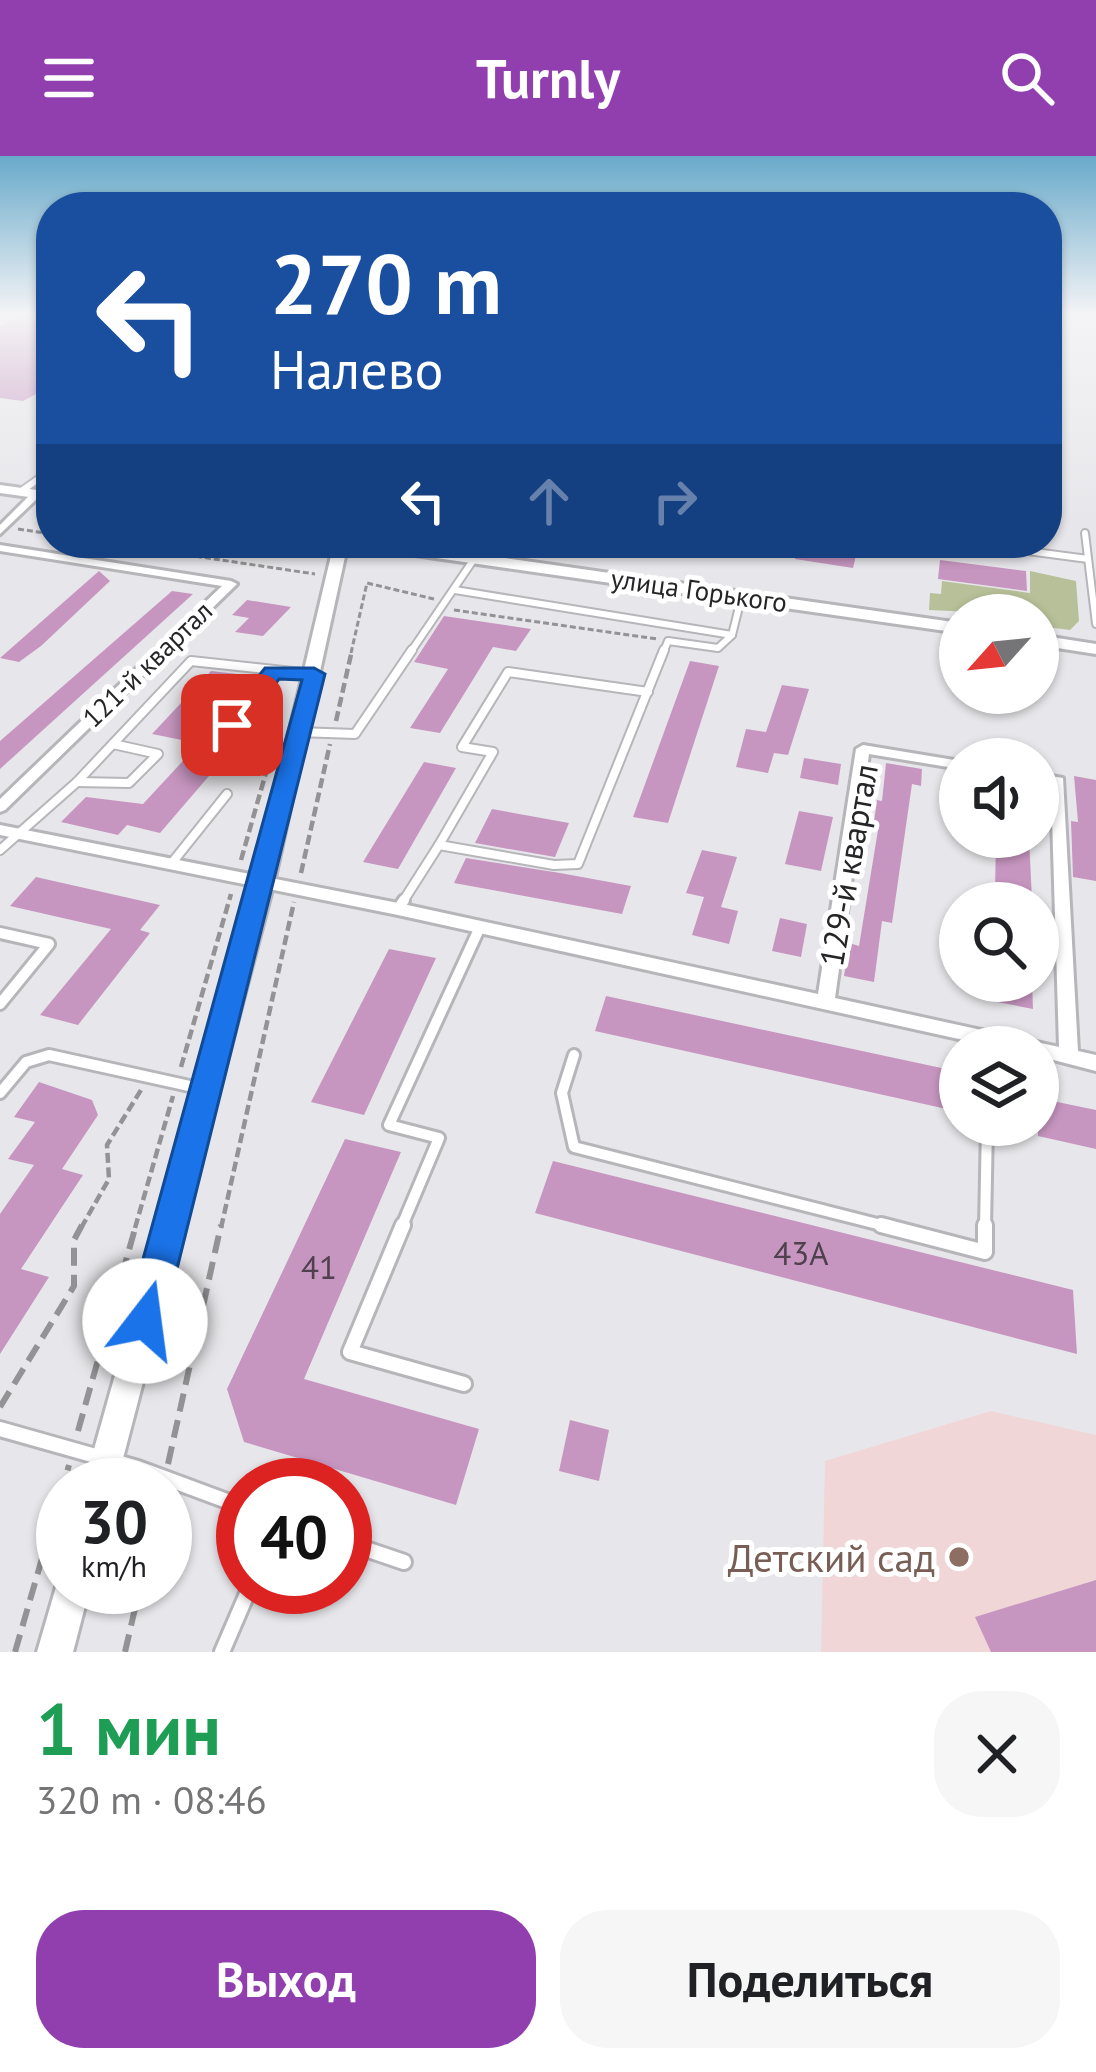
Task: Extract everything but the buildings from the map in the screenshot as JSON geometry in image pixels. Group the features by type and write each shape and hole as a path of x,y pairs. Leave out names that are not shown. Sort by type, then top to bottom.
{"main road":[{"name":"улица Горького","path":"468,558 939,625"},
{"path":"1059,643 1096,649"}],"street":[{"path":"0,489 36,494"},
{"path":"2,529 36,501"},
{"name":"121-й квартал","path":"0,548 36,554"},
{"name":"121-й квартал","path":"0,807 231,584 64,558"},
{"path":"108,1458 264,882 286,737 314,674 338,558"},
{"name":"129-й квартал","path":"826,1001 863,749 939,762"},
{"path":"1059,806 1069,1056"},
{"path":"8,831 398,909 939,1030"},
{"path":"1059,1054 1096,1063"},
{"path":"55,1652 66,1614"}],"lane":[{"path":"20,492 36,481"},
{"path":"1085,532 1096,624"},
{"path":"1062,556 1088,559"},
{"path":"286,737 355,734 475,559"},
{"path":"455,590 732,634"},
{"path":"439,845 554,865 578,863 668,641 718,648 732,634 742,596"},
{"path":"0,850 8,831 77,782 191,661 314,674"},
{"path":"398,909 493,752 462,747 508,672 648,692"},
{"path":"232,725 273,673"},
{"path":"77,782 129,783 158,754 112,744"},
{"path":"171,864 227,794"},
{"path":"464,1384 350,1352 439,1138 388,1125 481,927"},
{"path":"0,933 49,944 0,1004"},
{"path":"574,1055 562,1093 574,1148 985,1252 986,1146"},
{"path":"0,1094 19,1068 40,1056 208,1090"},
{"path":"0,1429 100,1458"},
{"path":"372,1551 404,1562"},
{"path":"222,1652 238,1614"}],"path":[{"path":"2,529 36,532"},
{"path":"206,558 319,575 314,595"},
{"path":"169,1458 367,583"},
{"path":"15,1652 236,877 286,737"},
{"path":"0,1407 74,1286 78,1271 74,1240 110,1179 107,1145 149,1077"},
{"path":"125,1652 134,1614"}],"shaded area":[{"name":"Детский сад","path":"991,1411 1096,1435 1096,1652 821,1652 825,1461"}],"green space":[{"path":"1030,571 1076,581 1079,621 1070,630 1059,629 1059,594 941,594 942,581 1030,593"},
{"path":"930,593 941,594 939,610 929,610"}],"place":[{"name":"Детский сад","path":"959,1557"}],"route":[{"path":"145,1321 264,882 314,674 273,673 232,725"}]}
